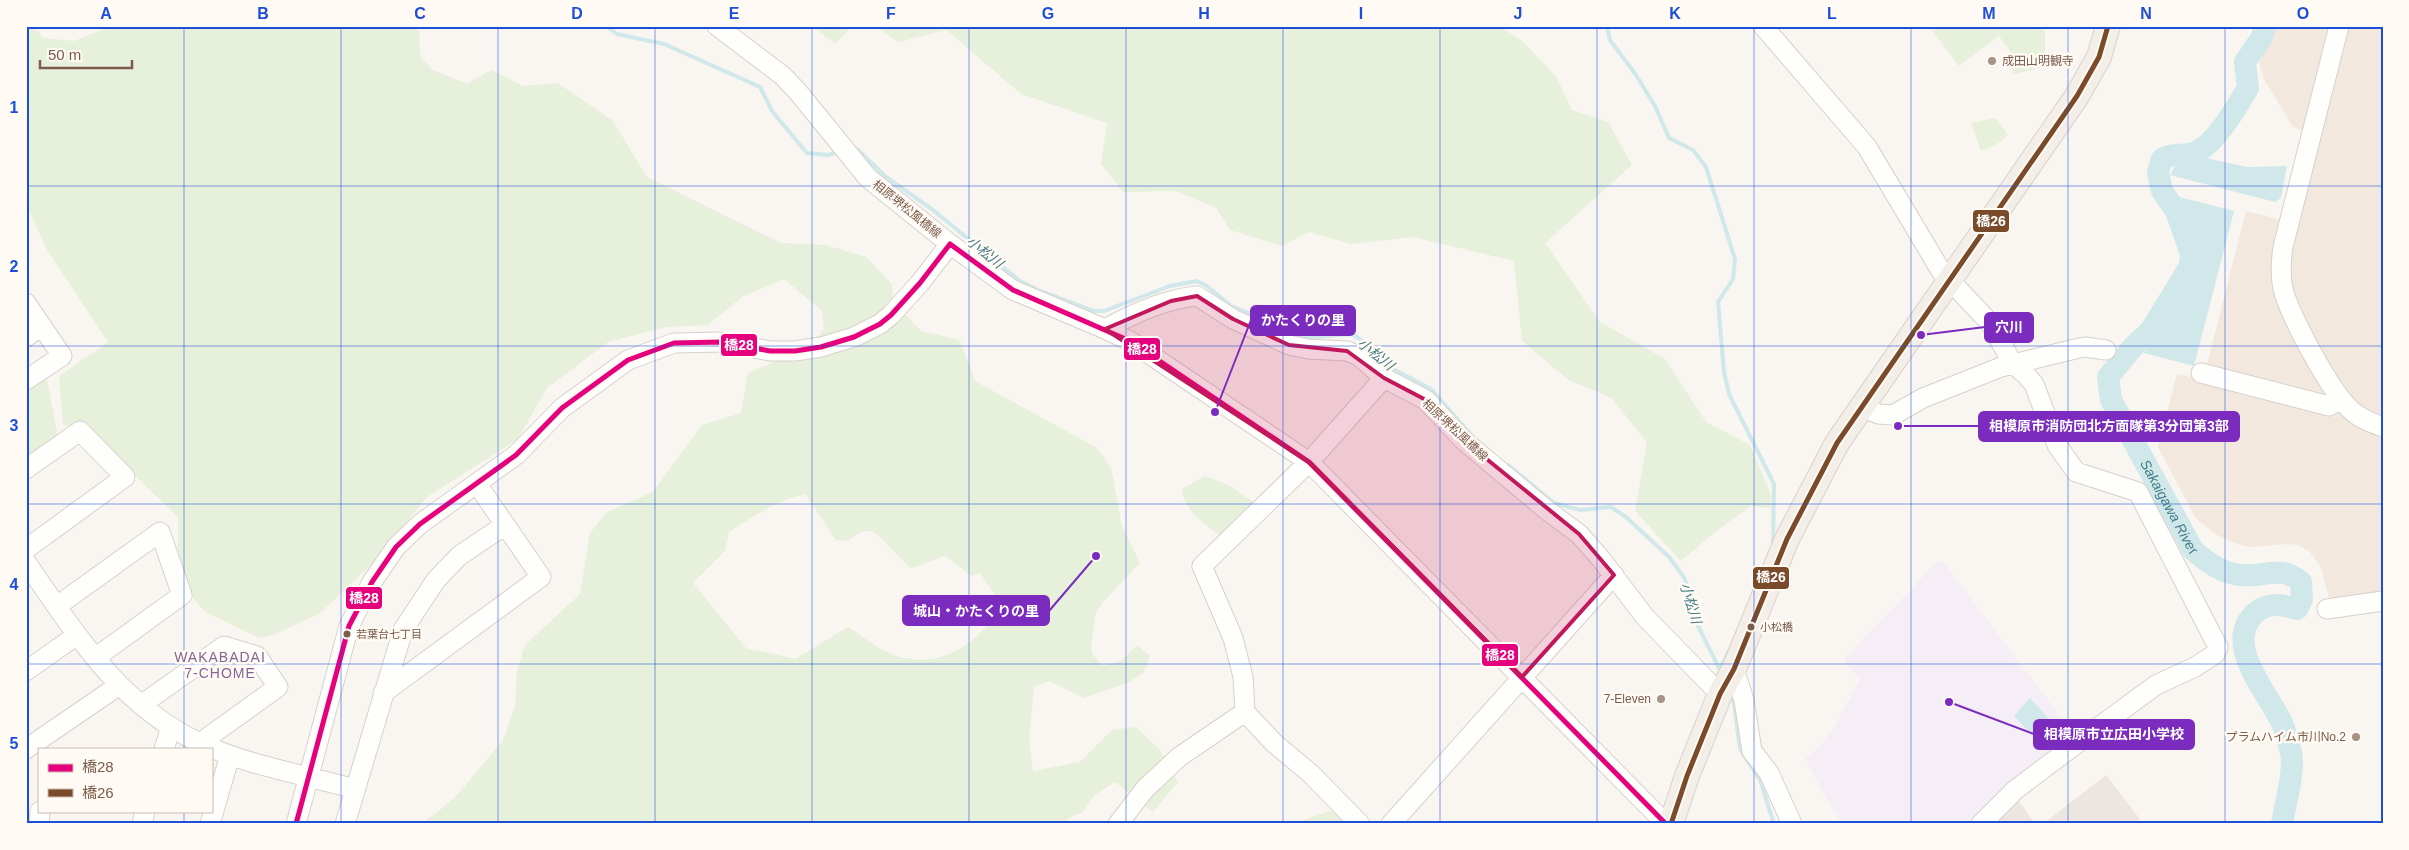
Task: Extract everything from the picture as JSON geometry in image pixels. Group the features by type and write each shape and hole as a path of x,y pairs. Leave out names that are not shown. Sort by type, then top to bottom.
{"main road":[{"path":"1671,824 1687,776 1787,539 1836,443 2089,78 2099,58 2108,26"}],"street":[{"name":"相原堺松風橋線","path":"716,26 768,64 798,92 850,158 881,190 1013,290 1105,329 1128,316 1170,301 1198,296 1232,319 1289,345 1353,354 1384,378 1426,400 1462,439 1544,508 1579,534 1614,575 1645,617 1727,681 1744,700 1752,751 1768,773 1792,824"},
{"path":"1762,26 1867,147 1948,280 1990,323 2013,364 2034,384 2057,445 2076,472 2138,492 2218,646 2215,654 2195,667 2156,685 2084,738 2015,790 1981,824"},
{"path":"2339,26 2281,262 2283,288 2289,305 2341,400 2353,412 2383,427"},
{"path":"296,824 348,626 357,606 396,547 420,524 516,454 562,408 628,360 674,343 721,342 770,351 795,351 821,347 854,337 880,324 891,315 920,284 950,244"},
{"path":"26,302 62,356 26,380"},
{"path":"26,337 42,326"},
{"path":"1105,329 1130,341 1309,462 1666,824"},
{"path":"1861,406 1878,414 1893,415 1923,398 1966,380 2013,364 2080,348 2106,350"},
{"path":"2201,374 2329,406 2341,400"},
{"path":"1360,824 1311,774 1274,743 1245,712 1243,677 1233,638 1202,566 1309,462 1384,378"},
{"path":"26,469 80,431 125,477 26,549"},
{"path":"383,693 541,577 477,484"},
{"path":"345,824 403,630 436,580 459,556 505,526"},
{"path":"57,606 160,532 182,595 95,658"},
{"path":"26,562 34,588 57,606 77,635 118,686 171,727 200,743 230,755 355,789"},
{"path":"1391,824 1614,575"},
{"path":"2328,609 2383,601"},
{"path":"26,671 77,635"},
{"path":"141,705 224,646 257,656 278,687 200,743"},
{"path":"36,746 118,686"},
{"path":"1118,824 1145,788 1179,757 1245,712"},
{"path":"164,748 171,727"},
{"path":"210,824 230,755"}],"highlighted area":[{"path":"1197,296 1233,319 1289,345 1347,351 1384,378 1426,400 1462,439 1579,534 1614,575 1522,677 1309,462 1105,329 1171,301"}],"shaded area":[{"path":"2276,26 2383,26 2383,596 2330,603 2321,567 2310,552 2298,545 2288,544 2251,547 2237,544 2215,534 2195,517 2158,447 2177,374 2203,380 2246,211 2298,224 2319,135 2293,127 2264,79 2259,62"},
{"path":"1938,561 1944,563 2074,734 1968,824 1842,824 1805,758 1819,747 1835,726 1860,679 1844,662 1845,658"},
{"path":"2106,775 2140,819 2133,824 2043,824"},
{"path":"2016,797 2035,824 1986,824"}],"green space":[{"path":"26,26 33,26 43,38 74,41 111,26 419,26 420,57 433,70 467,84 491,70 523,86 558,83 613,121 647,177 781,243 826,245 866,257 892,284 893,302 921,331 960,340 975,381 1097,448 1111,468 1122,526 1140,563 1103,602 1096,613 1091,647 1093,655 1103,666 1122,660 1137,645 1150,656 1144,672 1129,682 1084,698 1049,681 1034,687 1029,740 1033,771 1080,762 1112,730 1136,727 1160,750 1178,782 1153,812 1115,782 1095,795 1082,813 1072,816 1063,824 421,824 458,794 503,740 515,707 517,671 525,645 580,594 590,533 607,512 653,492 702,425 741,413 748,373 810,346 824,329 822,311 784,279 742,297 708,325 666,327 608,342 547,388 518,439 427,497 367,569 320,613 276,634 259,638 204,611 187,591 178,557 178,517 84,427 63,425 59,376 108,342 46,248 26,204","holes":["805,494 836,540 848,541 862,532 873,532 910,568 946,556 971,576 980,573 995,595 996,615 976,637 952,653 939,658 925,660 894,655 876,646 848,627 795,659 746,648 693,583 725,551 729,532 765,510 794,497"]},
{"path":"811,26 852,26 835,44"},
{"path":"879,26 1499,26 1522,41 1556,76 1572,110 1608,122 1632,165 1545,243 1600,322 1665,359 1706,422 1750,445 1770,492 1771,508 1751,506 1715,532 1681,561 1635,511 1647,443 1612,398 1570,381 1522,341 1514,261 1413,237 1350,244 1309,232 1282,246 1230,230 1216,208 1176,191 1123,192 1101,164 1107,123 1021,94 947,30 898,42 877,28"},
{"path":"1929,26 2043,26 2045,34 2045,67 2013,74 2012,64 2015,58 1999,36 1959,66"},
{"path":"1996,118 2008,135 1996,145 1981,151 1971,123"},
{"path":"46,374 58,438 26,461 26,387"},
{"path":"1205,476 1229,485 1256,504 1223,538 1191,511 1183,497 1182,489"},
{"path":"1333,810 1347,824 1293,824 1294,823"}],"water":[{"path":"2201,157 2247,167 2287,166 2281,198 2275,202 2170,175 2175,166 2184,165"},
{"path":"2179,197 2234,211 2194,366 2144,353 2199,272 2201,263 2198,245 2178,203"},
{"path":"2030,698 2062,733 2045,748 2014,716"}],"waterway":[{"name":"小松川","path":"606,26 617,34 664,44 760,87 772,111 807,153 828,155 840,152"},
{"path":"1607,26 1610,40 1636,75 1655,106 1669,138 1693,150 1706,167 1735,259 1733,279 1718,302 1724,372 1729,394 1774,484 1773,545"},
{"name":"Sakaigawa River","path":"2265,26 2262,37 2245,62 2248,88 2218,133 2204,148 2196,152 2162,159 2158,172 2162,191 2176,211 2191,254 2190,266 2151,330 2133,347 2108,377 2111,400 2193,550 2209,563 2227,572 2241,575 2279,573 2286,574 2301,582 2302,599 2297,609 2274,605 2264,607 2254,614 2246,626 2243,640 2251,669 2282,723 2291,752 2291,778 2282,824"},
{"name":"小松川","path":"852,150 857,149 886,177 933,210 1020,281 1038,290 1094,311 1104,311 1170,286 1197,281 1207,286 1231,306 1274,323 1300,338 1352,334 1363,341 1381,360 1393,369 1431,389 1473,437"},
{"name":"小松川","path":"1508,465 1554,503 1580,510 1611,507 1626,517 1669,557 1685,579 1698,626 1721,672"},
{"path":"1720,669 1729,651"},
{"name":"小松川","path":"1730,693 1734,704 1740,749 1760,780 1774,824"}],"transit line":[{"name":"橋26","path":"1671,824 1687,776 1720,694 1734,669 1787,539 1837,443 2077,96 2099,57 2108,26"},
{"name":"橋28","path":"296,824 349,626 372,582 396,547 420,524 516,455 562,408 628,360 674,343 721,342 770,351 795,351 821,347 854,337 880,324 891,315 920,283 950,244 1013,290 1130,341 1309,462 1666,824"}],"place":[{"name":"成田山明観寺","path":"1992,61"},
{"name":"穴川","path":"1921,335"},
{"name":"かたくりの里","path":"1215,412"},
{"name":"相模原市消防団北方面隊第3分団第3部","path":"1898,426"},
{"name":"城山・かたくりの里","path":"1096,556"},
{"name":"小松橋","path":"1751,627"},
{"name":"若葉台七丁目","path":"347,634"},
{"name":"7-Eleven","path":"1661,699"},
{"name":"相模原市立広田小学校","path":"1949,702"},
{"name":"プラムハイム市川No.2","path":"2356,737"}],"district":[{"name":"WAKABADAI 7-CHOME","path":"220,666"}]}
